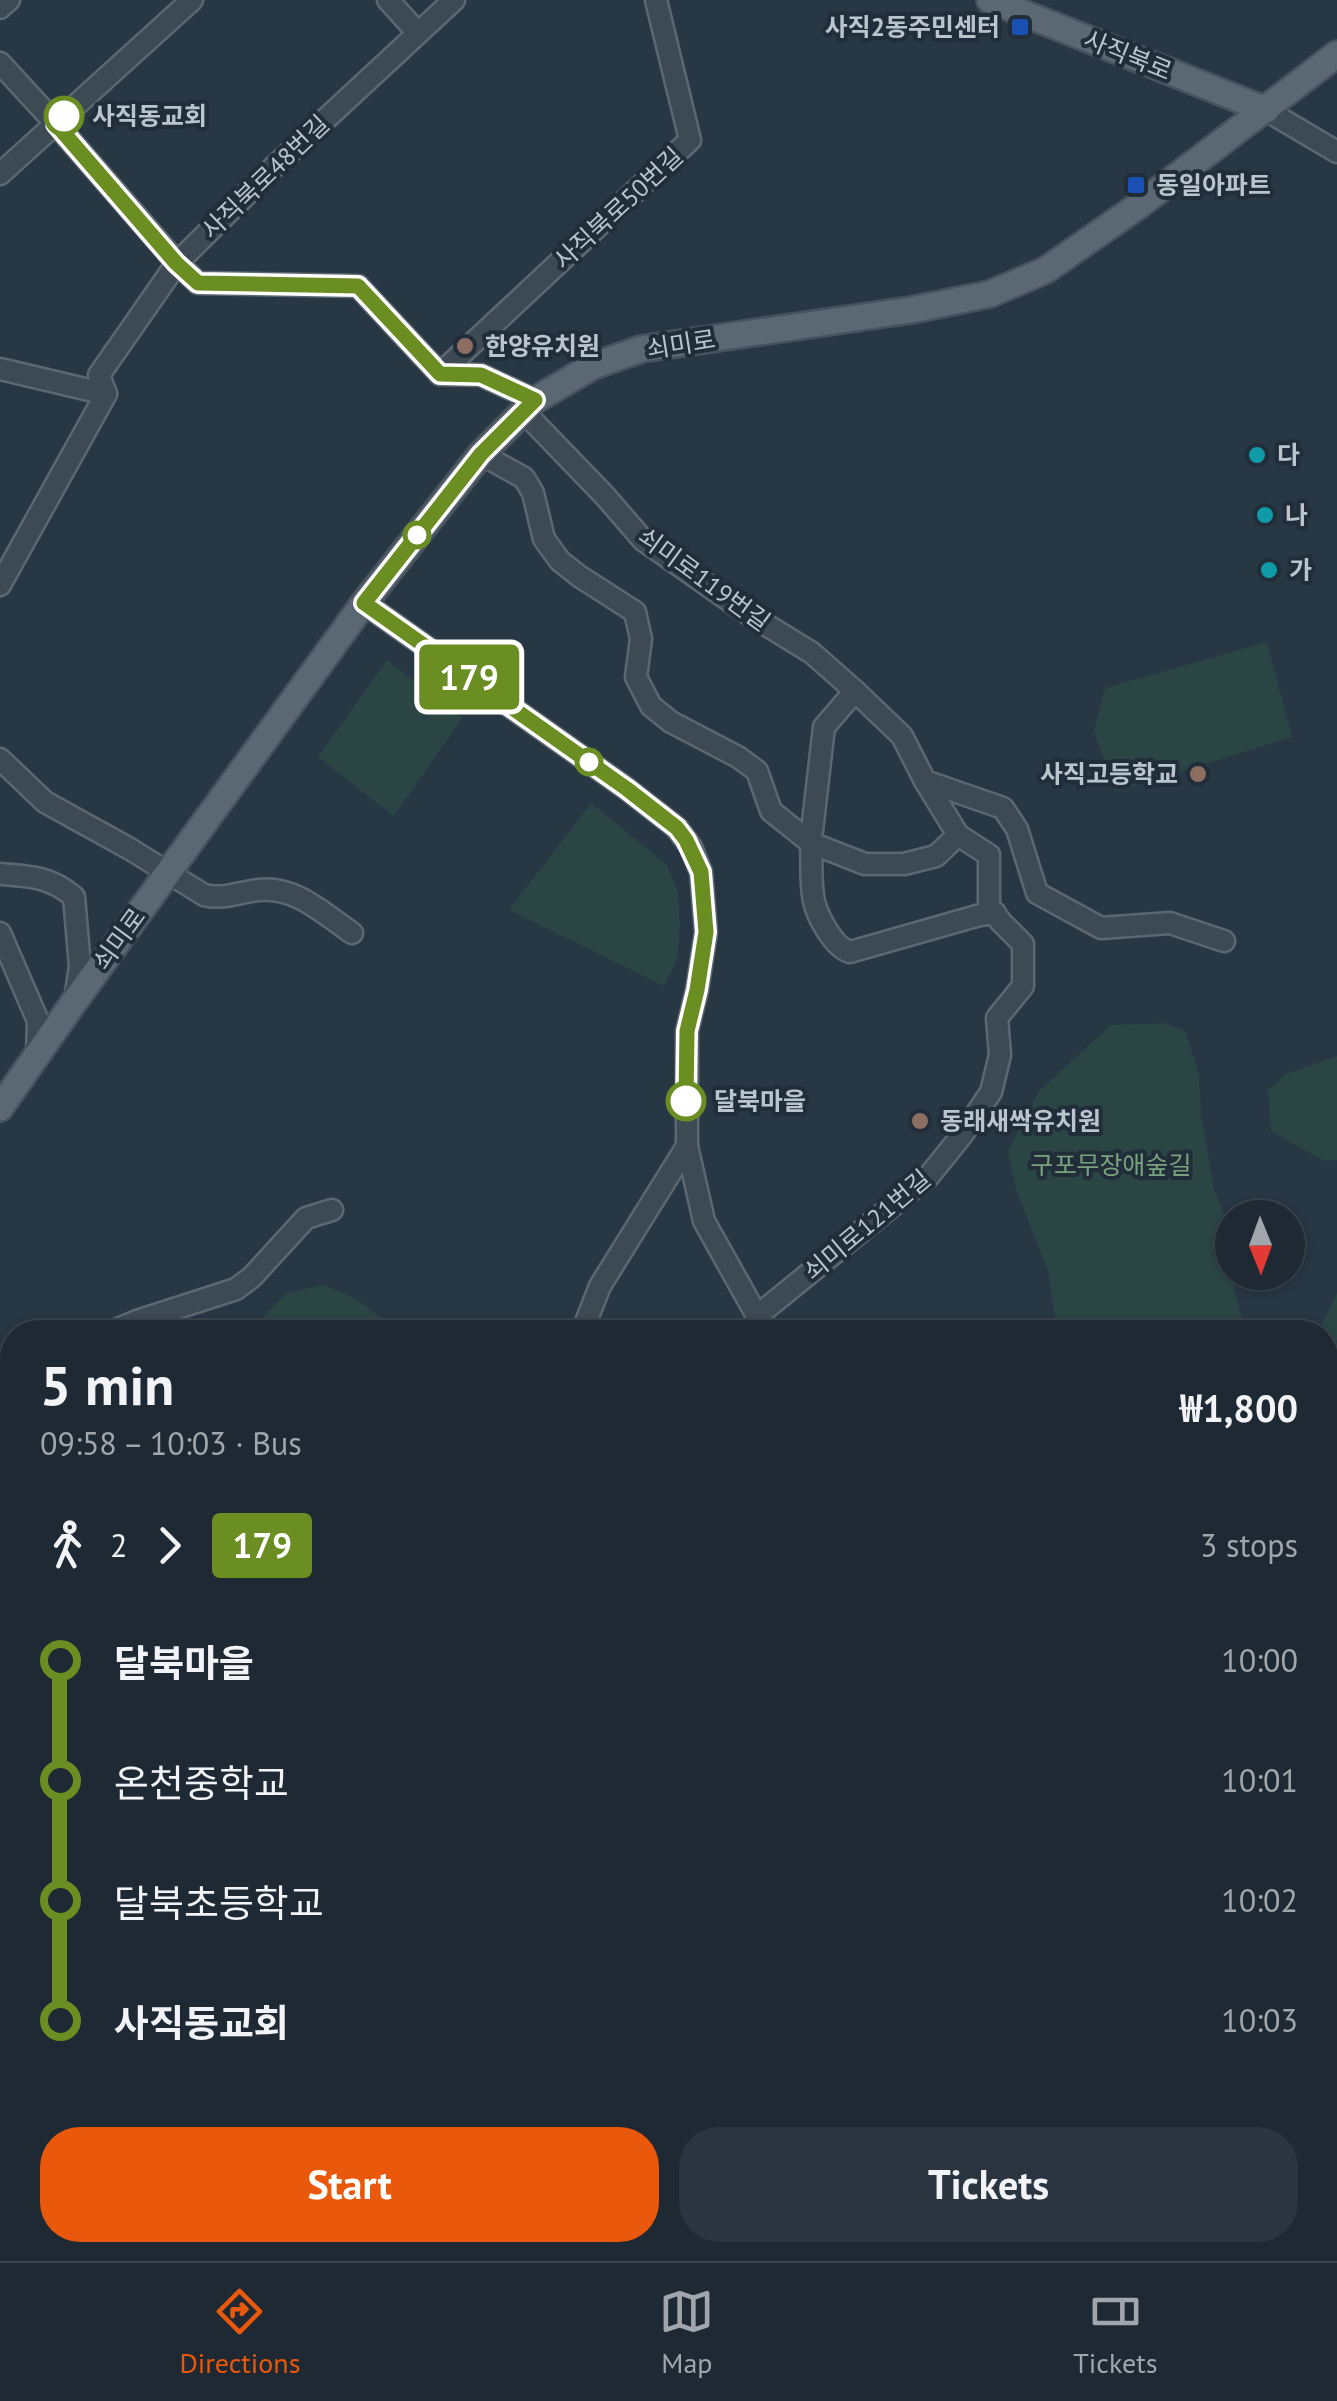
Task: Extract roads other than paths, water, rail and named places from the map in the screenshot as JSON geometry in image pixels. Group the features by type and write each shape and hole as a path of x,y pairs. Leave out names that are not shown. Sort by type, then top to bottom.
{"main road":[{"name":"사직북로","path":"990,0 1266,110"},
{"name":"쇠미로","path":"0,1108 364,603 481,454 529,405 593,366 641,349 911,310 990,294 1046,270 1138,206 1337,54"}],"street":[{"path":"0,8 9,0"},
{"path":"0,174 192,0"},
{"path":"388,0 418,33"},
{"name":"사직북로48번길","path":"0,585 106,394 99,374 176,263 274,166 454,0"},
{"name":"사직북로50번길","path":"440,374 690,140 656,0"},
{"path":"0,63 198,283 358,286 440,374 481,375 529,405"},
{"path":"1266,110 1337,152"},
{"path":"0,368 106,394"},
{"name":"쇠미로119번길","path":"529,405 643,540 812,653 902,736 958,835"},
{"path":"481,454 524,478 533,493 544,539 560,561 636,612 641,639 636,677 651,706 671,722 757,771 771,811 808,839 865,864 904,864 936,856 958,835"},
{"path":"364,603 627,789 677,828 690,847 701,872 706,932 687,1031 687,1146 704,1221 755,1320"},
{"path":"855,691 824,726 808,839 814,902 828,932 842,950 850,952 995,913"},
{"path":"0,759 45,802 204,895 216,898 265,889 294,893 352,933"},
{"path":"926,781 1004,808 1017,829 1036,893 1102,928 1170,923 1224,941"},
{"name":"쇠미로121번길","path":"762,1320 929,1176 992,1092 1000,1054 997,1018 1023,986 1023,944 989,906 989,855 958,835"},
{"name":"쇠미로","path":"0,874 59,884 74,898 80,966 74,1002"},
{"path":"0,933 38,1021 37,1055"},
{"path":"587,1320 600,1286 687,1146"},
{"path":"140,1320 236,1289 306,1218 332,1210"}],"place":[{"name":"사직2동주민센터","path":"1020,27"},
{"name":"사직동교회","path":"64,116"},
{"name":"동일아파트","path":"1136,185"},
{"name":"한양유치원","path":"465,346"},
{"name":"다","path":"1257,455"},
{"name":"나","path":"1265,515"},
{"name":"가","path":"1269,570"},
{"name":"사직고등학교","path":"1198,774"},
{"name":"달북마을","path":"686,1101"},
{"name":"동래새싹유치원","path":"920,1121"}],"park label":[{"name":"구포무장애숲길","path":"1111,1165"}]}
